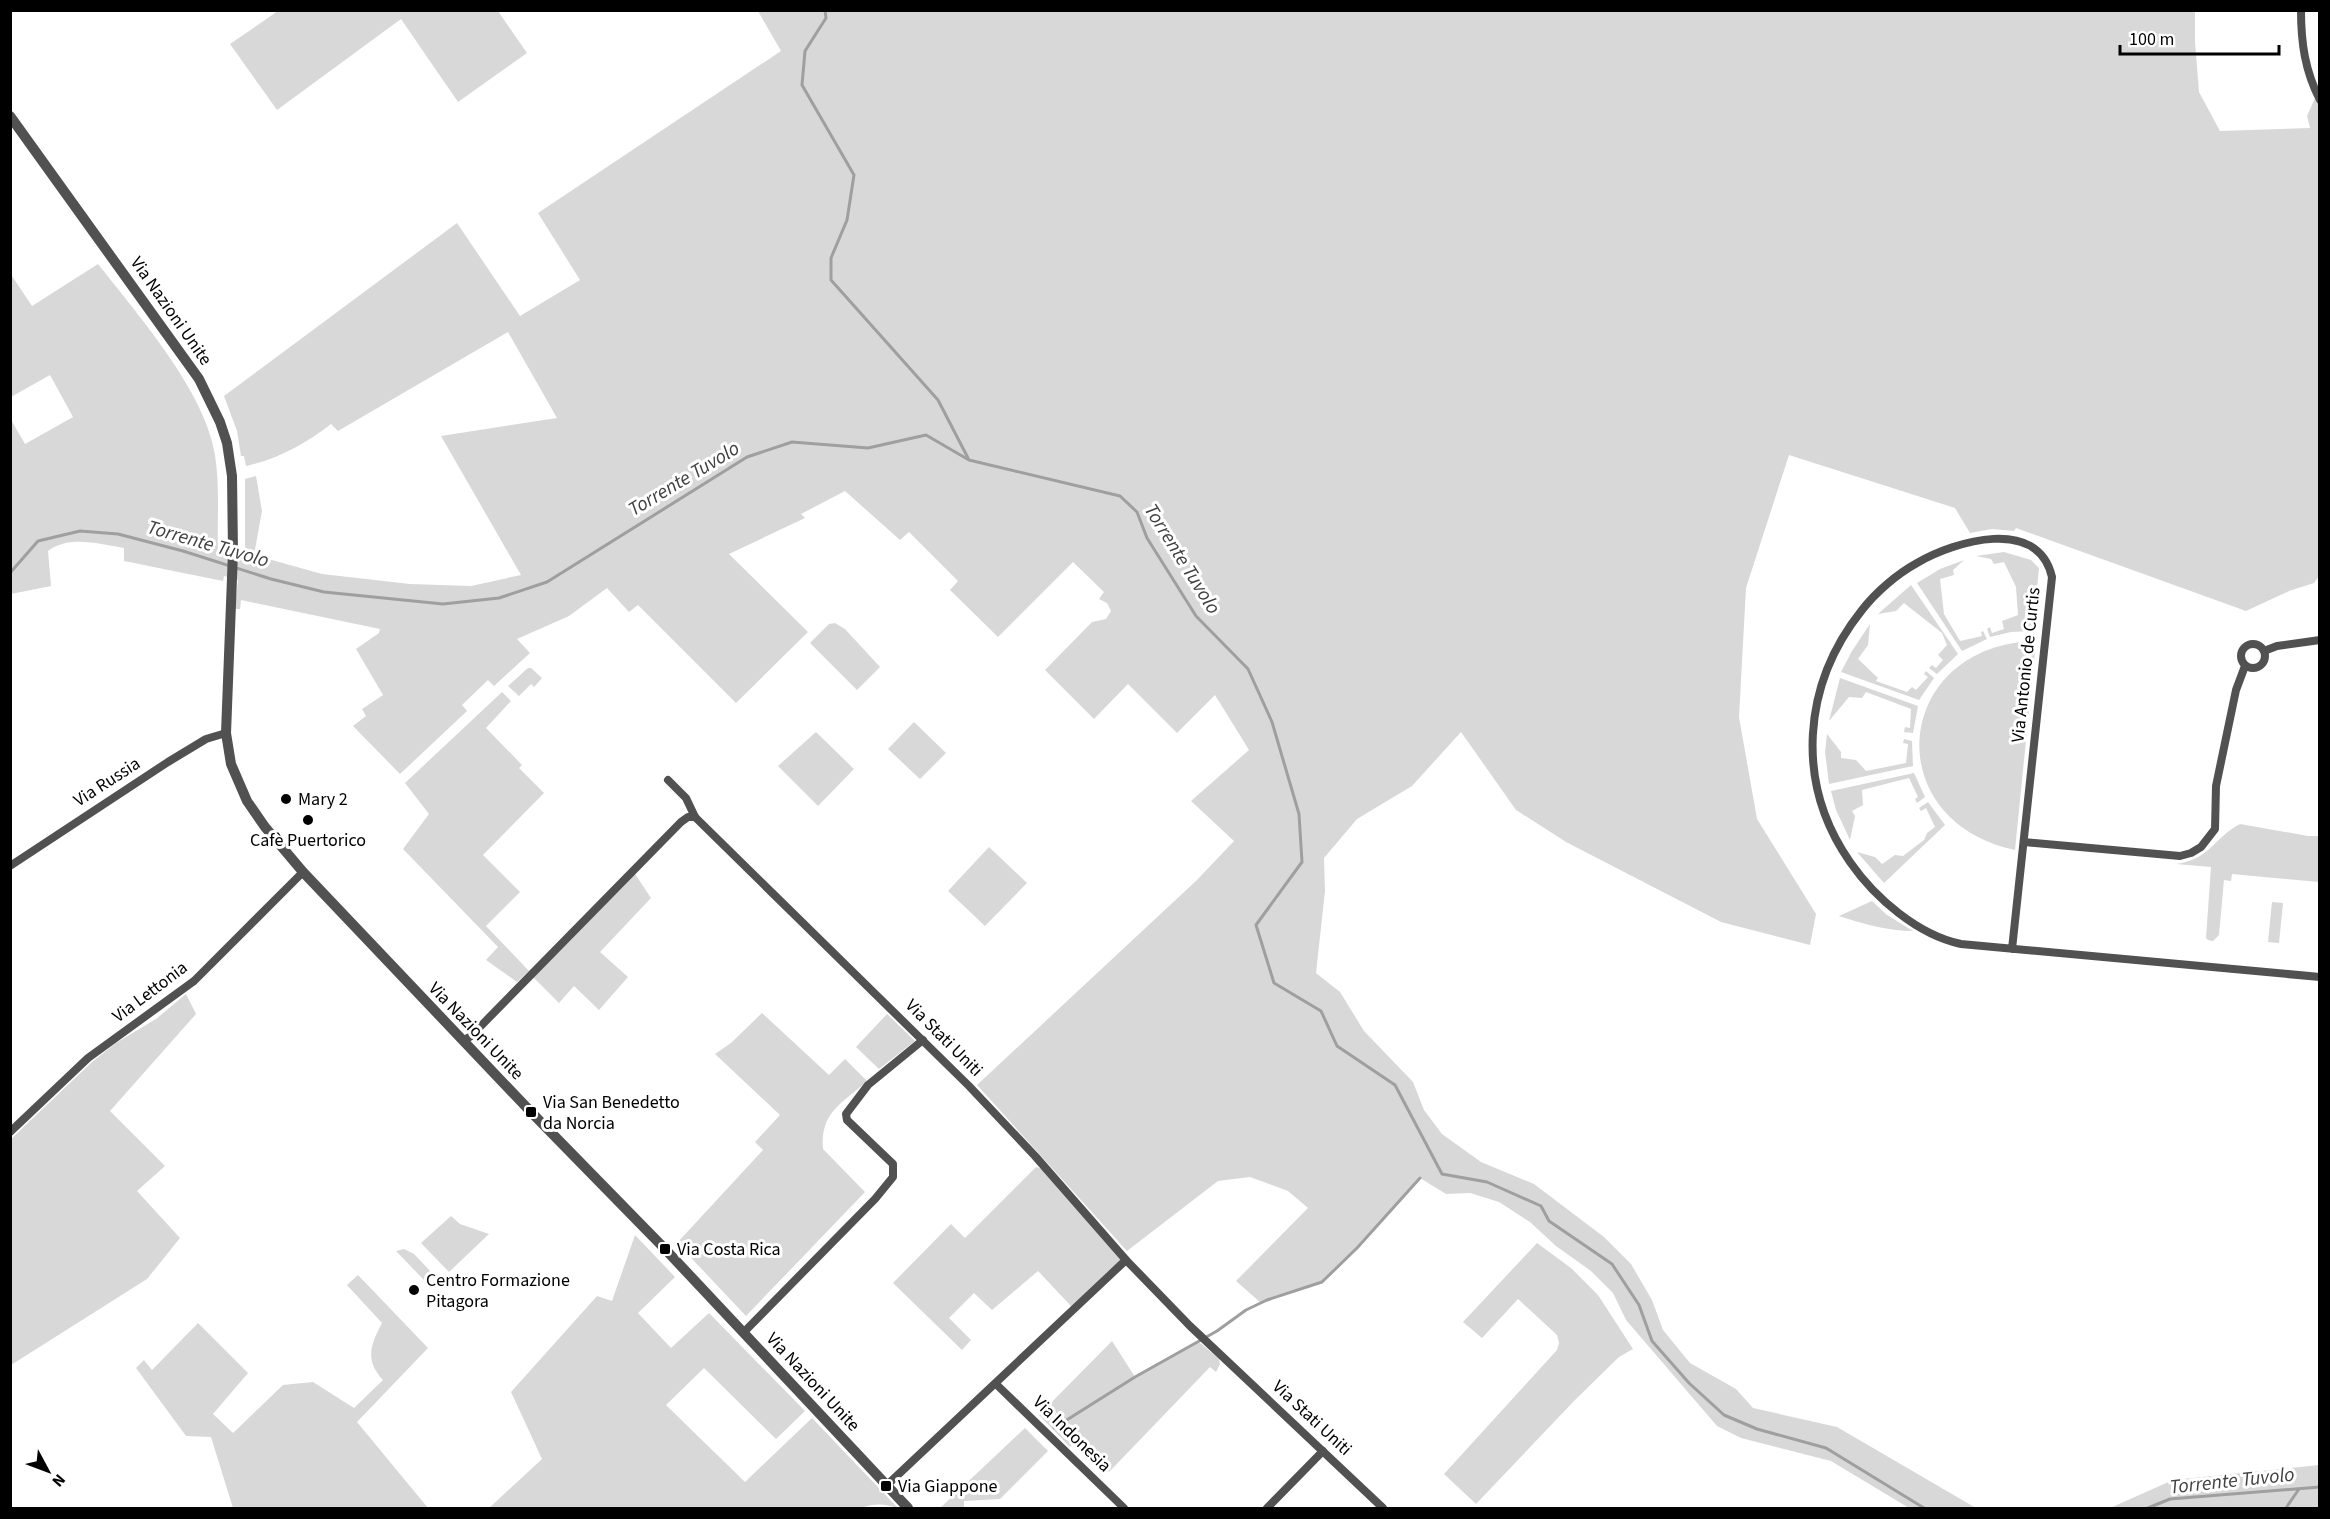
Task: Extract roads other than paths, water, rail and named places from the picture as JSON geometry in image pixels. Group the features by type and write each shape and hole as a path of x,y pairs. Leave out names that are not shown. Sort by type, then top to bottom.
{"street":[{"path":"2301,10 2301,41 2305,65 2319,100"},
{"name":"Via Nazioni Unite","path":"10,116 156,319 210,399 227,443 232,476 233,552 226,734 231,764 242,793 265,828 303,872 744,1332 908,1509"},
{"name":"Via Antonio de Curtis","path":"2012,949 2052,577 2049,562 2041,552 2015,540 1997,537 1962,545 1918,562 1888,584 1863,608 1827,668 1820,687 1812,744 1817,789 1832,833 1858,874 1879,895 1929,933 1946,941 2012,949 2319,976"},
{"path":"2264,651 2277,646 2319,640"},
{"path":"2024,842 2180,855 2191,853 2201,847 2215,830 2216,786 2236,690 2245,666 2241,656 2245,647 2256,645 2264,651"},
{"path":"2245,666 2252,669 2259,667 2264,662 2264,651"},
{"name":"Via Russia","path":"10,866 178,756 206,739 226,734"},
{"name":"Via Stati Uniti","path":"668,780 686,798 694,817 923,1040 1035,1156 1126,1260 1190,1326 1383,1509"},
{"path":"681,822 685,812 686,798"},
{"path":"463,1041 471,1036 681,822 688,817 694,817"},
{"name":"Via Lettonia","path":"10,1132 88,1059 194,981 303,872"},
{"path":"744,1332 875,1199 893,1176 893,1164 847,1120 846,1113 868,1085 923,1040"},
{"path":"886,1486 1126,1260"},
{"name":"Via Indonesia","path":"996,1384 1124,1509"},
{"path":"1267,1509 1323,1450"}],"waterway":[{"path":"825,10 826,18 805,51 802,85 854,175 847,220 831,258 831,280 938,400 968,458"},
{"name":"Torrente Tuvolo","path":"10,573 38,541 80,531 118,534 183,551 271,579 324,592 443,604 499,598 547,582 747,457 792,442 868,448 926,435 969,460 1120,496 1137,512 1147,538 1196,616 1248,669 1272,722 1299,814 1302,862 1256,925 1274,983 1321,1011 1337,1046 1395,1085 1442,1174 1487,1182 1541,1206 1549,1221 1612,1264 1639,1305 1652,1341 1689,1383 1724,1415 1757,1429 1826,1448 1924,1508"},
{"path":"1054,1428 1135,1377 1217,1331 1246,1310 1267,1300 1322,1282 1357,1248 1420,1178"},
{"name":"Torrente Tuvolo","path":"2148,1508 2170,1499 2320,1487"},
{"path":"2286,1508 2299,1489"}],"place":[{"name":"Mary 2","path":"286,799"},
{"name":"Cafè Puertorico","path":"308,820"},
{"name":"Via San Benedetto da Norcia","path":"531,1112"},
{"name":"Via Costa Rica","path":"665,1249"},
{"name":"Centro Formazione Pitagora","path":"414,1290"},
{"name":"Via Giappone","path":"886,1486"}]}
